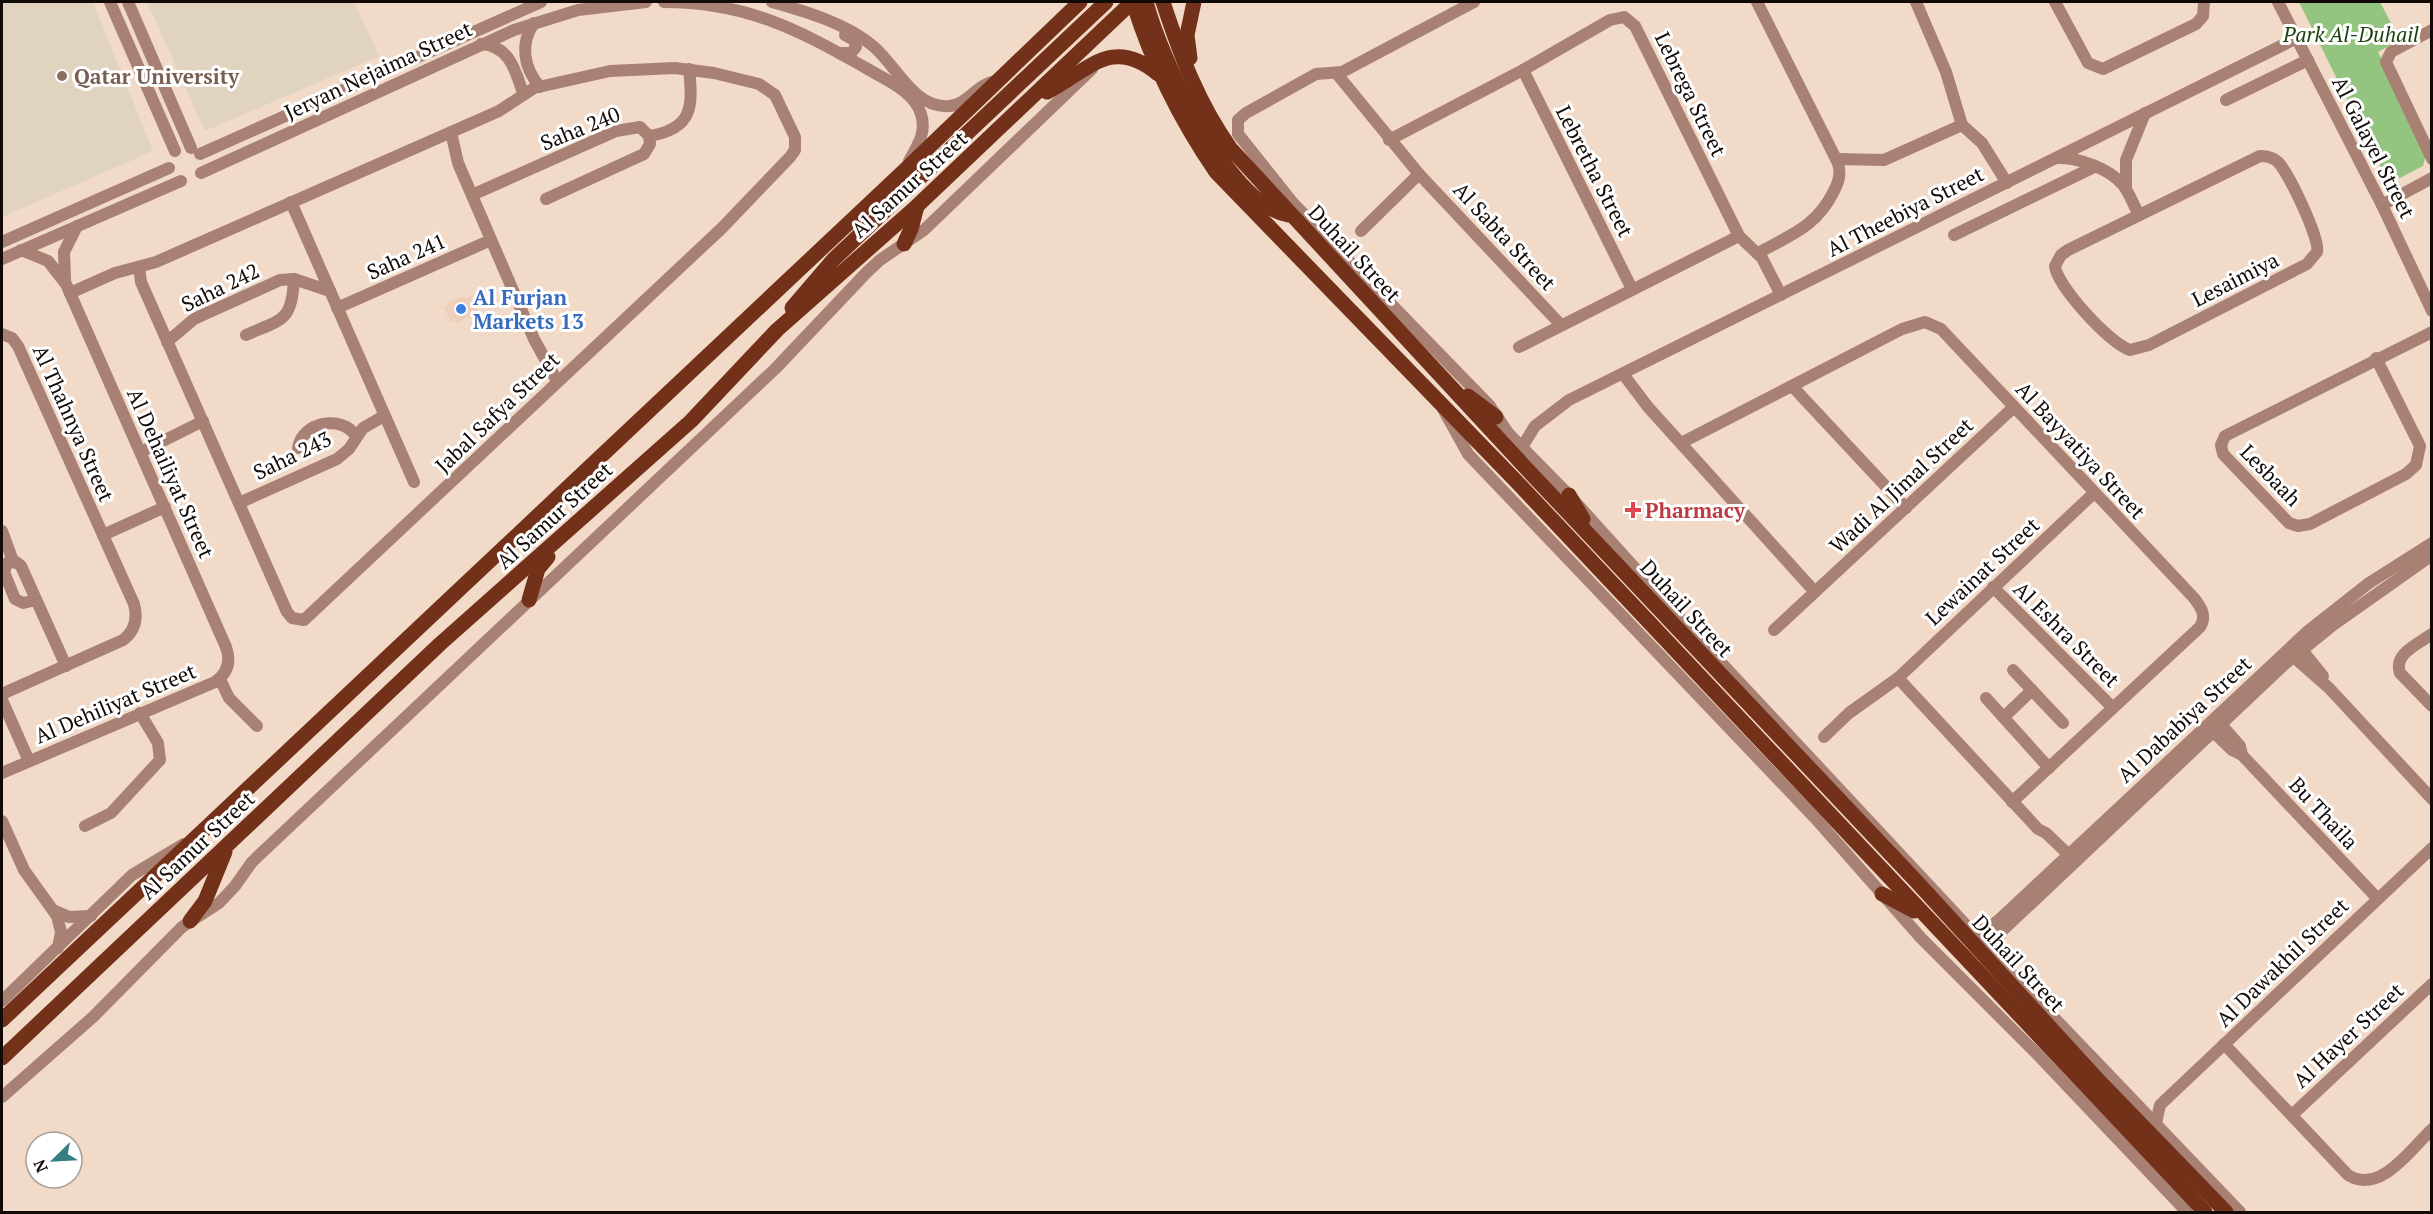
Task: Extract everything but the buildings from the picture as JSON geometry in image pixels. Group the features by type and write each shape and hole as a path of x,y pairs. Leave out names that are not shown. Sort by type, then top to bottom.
{"main road":[{"path":"1049,31 1065,2"},
{"name":"Al Samur Street","path":"2,1020 905,170 1080,2"},
{"path":"777,330 798,300 834,259 1106,2"},
{"name":"Al Samur Street","path":"2,1058 441,644 691,421 777,330 917,206 1133,2"},
{"name":"Duhail Street","path":"1133,2 1160,76 1182,120 1216,171 1516,481 2205,1212"},
{"path":"1146,2 1168,66 1208,139 1224,162 1259,201 1271,209 1291,216"},
{"name":"Duhail Street","path":"1162,2 1189,78 1212,122 1231,149 1449,385 1928,894 2100,1082 2157,1131 2226,1212"},
{"path":"1194,2 1187,35 1187,48 1231,149"},
{"path":"1030,99 1052,90 1102,59 1114,56 1131,57 1145,63 1160,76"},
{"path":"904,244 917,206"},
{"path":"1449,385 1475,400 1496,417"},
{"path":"529,600 538,569 545,559 603,506 619,485"},
{"path":"1569,495 1597,543"},
{"path":"190,921 205,901 229,844"},
{"path":"1882,894 1927,918"},
{"path":"1928,894 1948,903"},
{"path":"2100,1082 2133,1100"},
{"path":"2222,1193 2236,1212"}],"street":[{"path":"110,2 175,151"},
{"path":"2,259 181,181 194,180 201,173 203,163 195,151 128,2"},
{"name":"Jeryan Nejaima Street","path":"195,151 541,2"},
{"name":"Jeryan Nejaima Street","path":"201,173 480,44 534,23 589,8 646,2"},
{"path":"664,2 714,5 758,15 800,31 900,88 919,108 922,134 905,170"},
{"path":"772,2 810,15 865,40 886,58 919,96 931,104 948,106 960,104 983,85 996,81"},
{"path":"1337,74 1474,2"},
{"path":"1757,2 1836,159 1840,177 1825,209 1810,224 1758,253"},
{"path":"1916,2 1946,72 1962,125 1982,143 2007,183"},
{"path":"2055,2 2088,63 2103,69 2196,24 2203,15 2204,2"},
{"name":"Al Galayel Street","path":"2280,2 2296,38 2382,204 2432,311"},
{"path":"810,15 814,21 856,42 853,52 839,53"},
{"name":"Lebrega Street","path":"1389,140 1522,70 1614,18 1629,19 1635,26 1739,236 1758,253 1781,295"},
{"path":"534,23 524,46 532,75 540,87"},
{"path":"2432,30 2391,52 2386,62 2432,159"},
{"path":"126,40 142,33"},
{"name":"Al Theebiya Street","path":"1522,447 1535,426 1565,402 2296,38"},
{"path":"480,44 494,46 507,55 523,93"},
{"name":"Al Samur Street","path":"2,1097 100,1010 149,958 190,921 219,903 236,886 252,862 775,369 867,272 924,230 1102,59"},
{"path":"2226,100 2308,60"},
{"path":"649,135 670,130 688,113 692,98 689,69"},
{"name":"Jabal Safya Street","path":"68,288 140,267 451,132 505,107 523,93 617,70 689,69 759,84 771,91 782,105 794,133 795,150 722,228 304,620 292,618 287,612 141,282 140,267"},
{"name":"Lebretha Street","path":"1522,70 1632,289"},
{"name":"Duhail Street","path":"1337,74 1316,74 1241,116 1236,124 1238,134 1293,203 1490,406 1509,434 1569,495 1699,639 1996,957 2133,1100 2157,1131 2240,1212"},
{"name":"Al Sabta Street","path":"1337,74 1419,174 1561,325"},
{"path":"2126,188 2126,160 2145,113"},
{"path":"1836,159 1884,160 1962,125"},
{"name":"Saha 240","path":"472,195 616,131 640,128 649,135 650,144 644,154 546,200"},
{"path":"451,132 455,157 534,339 557,381"},
{"path":"175,151 195,151"},
{"path":"175,151 170,159 169,168 181,181"},
{"name":"Lesaimiya","path":"2267,156 2283,168 2316,237 2318,248 2315,257 2299,269 2149,345 2130,350 2112,340 2066,289 2057,276 2055,266 2061,255 2068,250 2139,215 2251,159 2267,156"},
{"path":"2056,158 2067,158 2110,174 2126,188 2139,215"},
{"path":"1954,236 2094,167"},
{"path":"2,242 169,168"},
{"path":"1361,231 1419,174"},
{"path":"2382,204 2432,178"},
{"path":"291,202 414,482"},
{"name":"Al Dehailiyat Street","path":"68,288 64,252 77,226"},
{"path":"1519,347 1739,236"},
{"name":"Saha 241","path":"337,308 491,240"},
{"name":"Al Dehailiyat Street","path":"21,250 48,261 68,288 228,652 228,666 220,679"},
{"name":"Saha 242","path":"167,342 180,329 202,315 280,280 294,279 330,291"},
{"name":"Saha 242","path":"246,335 287,315 293,302 294,279"},
{"name":"Al Bayyatiya Street","path":"1681,443 1902,329 1925,322 1941,329 2194,598 2204,618 2193,634 2012,802"},
{"name":"Lesbaah","path":"2376,358 2420,446 2416,465 2406,474 2310,524 2298,526 2289,523 2226,458 2222,450 2222,440 2229,432 2376,358 2432,332"},
{"name":"Al Thahnya Street","path":"2,334 12,338 18,346 134,604 136,621 131,632 123,640 2,694"},
{"path":"1623,374 1648,407 1815,592"},
{"path":"1792,386 1906,508"},
{"name":"Duhail Street","path":"1442,406 1453,431 1468,454 1816,819 1915,931 2042,1059 2187,1212"},
{"name":"Wadi Al Jimal Street","path":"1774,630 2014,407"},
{"name":"Saha 243","path":"239,503 337,459 349,449 356,436 367,425 384,416"},
{"path":"141,452 203,421"},
{"name":"Saha 243","path":"298,448 306,432 330,422 345,425 356,436"},
{"name":"Al Theebiya Street","path":"1509,434 1535,426"},
{"name":"Lewainat Street","path":"1824,737 1849,713 1898,678 2094,493"},
{"name":"Al Thahnya Street","path":"103,535 165,507"},
{"path":"2,531 6,566 17,601 26,603 36,600"},
{"name":"Al Dababiya Street","path":"1973,932 1992,926 2068,861 2369,583 2432,543"},
{"name":"Al Dababiya Street","path":"2295,650 2432,555"},
{"path":"6,566 21,566 66,666"},
{"name":"Al Eshra Street","path":"1994,587 2114,708"},
{"path":"2432,634 2401,656 2398,666 2400,673 2432,706"},
{"path":"2295,650 2432,799"},
{"path":"2013,670 2063,723"},
{"path":"1898,678 2012,802 2038,829 2046,833 2068,861"},
{"name":"Al Dehiliyat Street","path":"2,773 220,679 229,698 257,726"},
{"path":"2004,717 2032,690"},
{"path":"1986,698 2051,766"},
{"path":"2,700 29,761"},
{"path":"85,826 111,813 160,760 158,742 140,713"},
{"name":"Bu Thaila","path":"2214,724 2232,750 2242,755 2378,898"},
{"path":"2,821 24,870 53,910 61,932 58,948"},
{"name":"Al Samur Street","path":"2,1001 139,870 190,841"},
{"name":"Al Dawakhil Street","path":"2160,1105 2432,848"},
{"name":"Al Dababiya Street","path":"1996,957 1995,946 1999,935 2068,861"},
{"path":"53,910 69,917 91,916"},
{"name":"Al Hayer Street","path":"2292,1116 2432,984"},
{"path":"2224,1044 2348,1175 2357,1181 2368,1182 2385,1173 2432,1130"},
{"path":"2133,1100 2160,1105 2157,1131"}],"shaded area":[{"name":"Qatar University","path":"2,2 93,2 153,151 2,217"},
{"path":"147,2 354,2 379,56 205,131"},
{"name":"Al Furjan Markets 13","path":"464,296 465,299 471,296 478,311 456,324 455,321 451,323 444,307 448,306 447,303"}],"green space":[{"name":"Park Al-Duhail","path":"2299,2 2380,2 2400,40 2378,52 2427,150 2423,166 2398,179 2383,172"}],"place":[{"name":"Qatar University","path":"62,76"},
{"name":"Al Furjan Markets 13","path":"461,309"},
{"name":"Pharmacy","path":"1633,510"}]}
